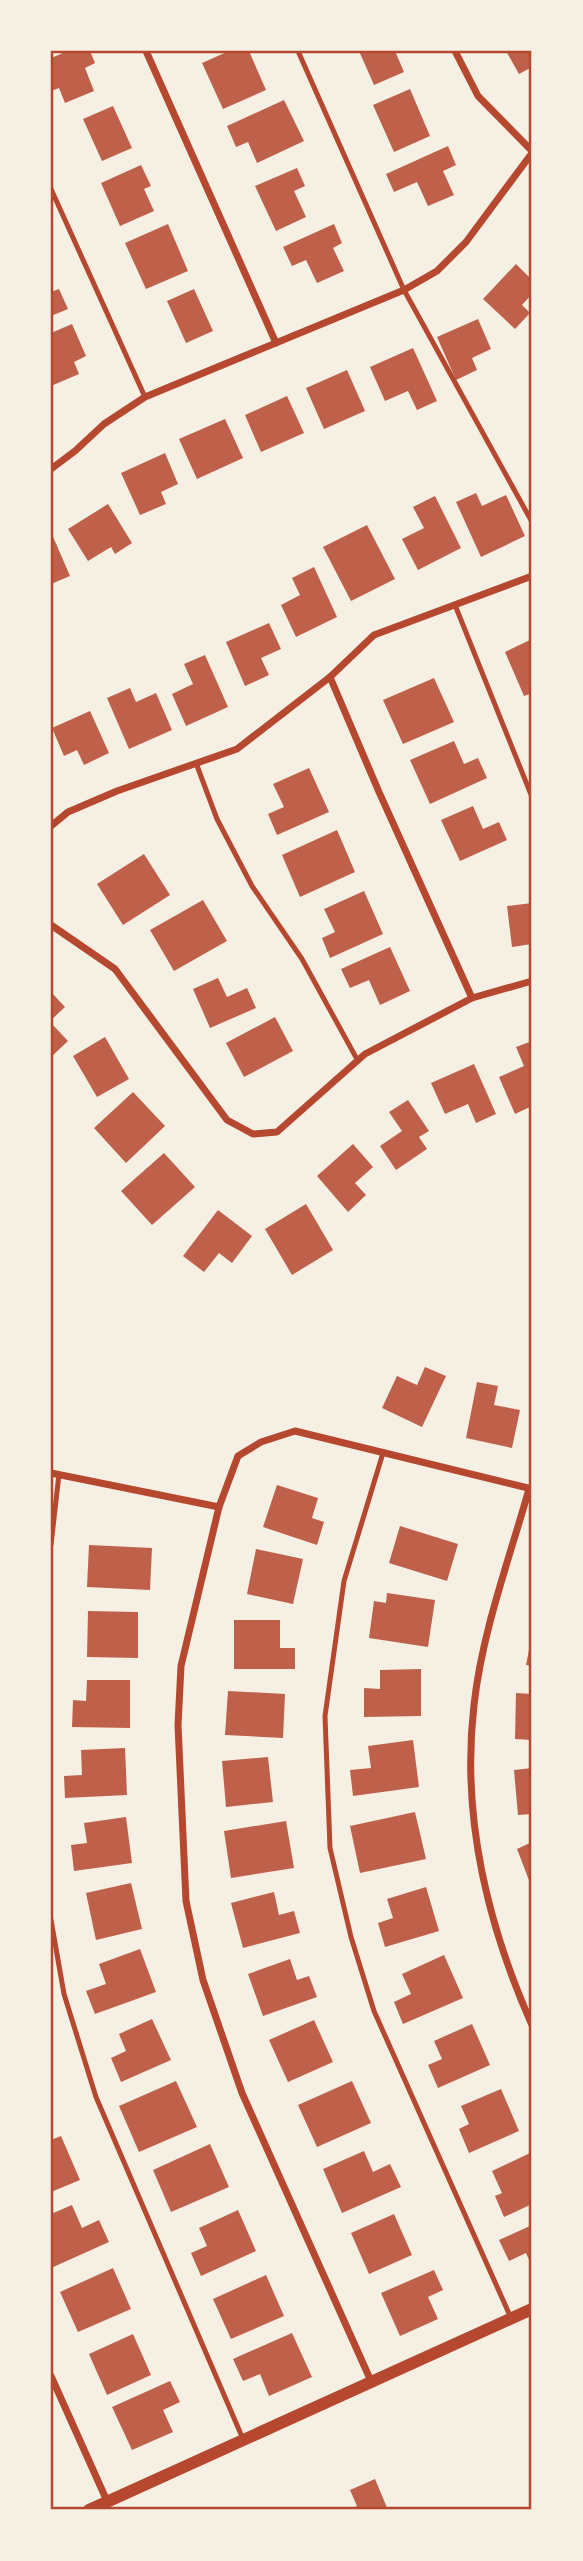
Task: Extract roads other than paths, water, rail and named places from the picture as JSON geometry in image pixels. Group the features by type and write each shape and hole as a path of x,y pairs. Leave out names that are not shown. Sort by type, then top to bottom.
{"street":[{"path":"146,51 276,343"},
{"path":"51,469 104,424 145,397 404,290 437,271 466,242 532,152 478,96 455,51"},
{"path":"51,826 68,812 237,749 330,677 374,635 532,576"},
{"path":"330,677 472,998"},
{"path":"51,925 116,969 227,1120 253,1134 277,1132 358,1061 472,998 532,981"},
{"path":"371,2381 242,2093 203,1980 186,1901 178,1725 181,1666 219,1507 238,1456 261,1442 295,1431 530,1489 473,1706 471,1817 489,1912 532,2025"},
{"path":"55,1473 219,1507"},
{"path":"89,2510 532,2309"},
{"path":"51,2376 107,2501"}],"lane":[{"path":"298,51 404,290 532,522"},
{"path":"51,189 145,397"},
{"path":"455,605 532,797"},
{"path":"196,763 217,819 252,886 302,959 358,1061"},
{"path":"383,1453 344,1581 325,1716 330,1848 351,1937 374,2011 511,2318"},
{"path":"51,1545 55,1473"},
{"path":"51,1920 64,1994 96,2097 243,2439"}]}
